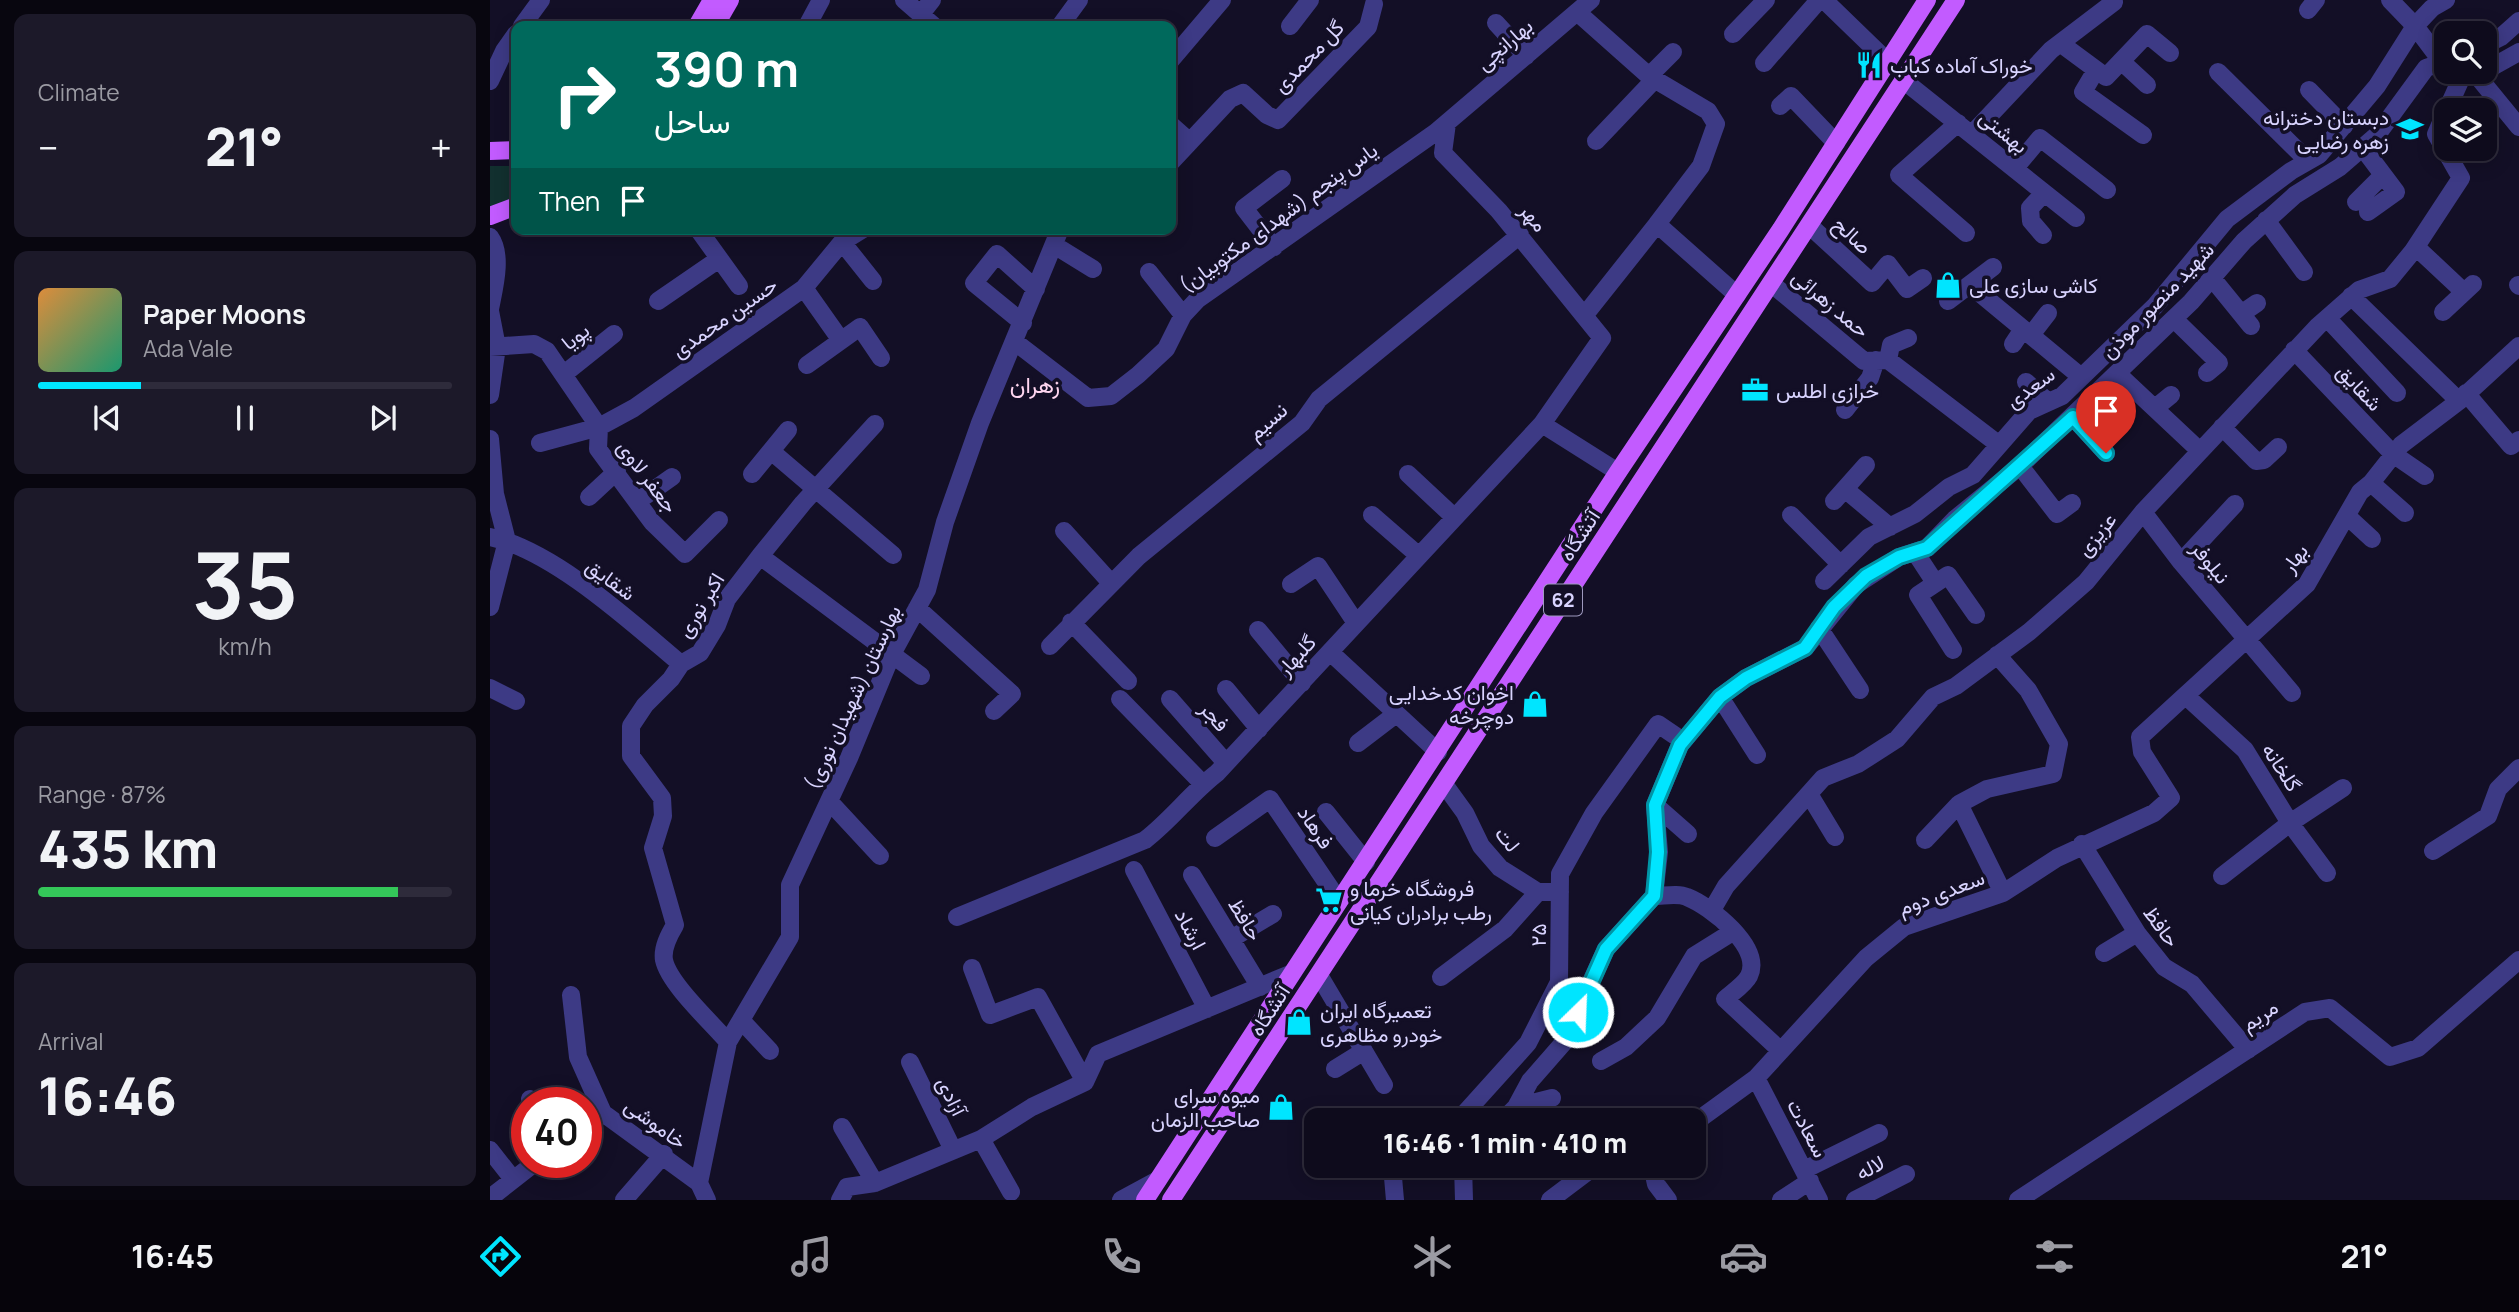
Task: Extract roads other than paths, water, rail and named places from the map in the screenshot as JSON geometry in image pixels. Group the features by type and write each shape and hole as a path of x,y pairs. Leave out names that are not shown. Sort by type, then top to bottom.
{"main road":[{"path":"700,21 712,0"},
{"path":"718,21 730,0"},
{"name":"آتشگاه","path":"1145,1200 1927,0"},
{"name":"آتشگاه","path":"1171,1200 1956,0"},
{"path":"490,151 511,150"},
{"path":"490,216 511,208"},
{"path":"1754,269 1753,278 1759,286 1772,284"},
{"path":"1715,327 1733,326 1735,340"}],"street":[{"path":"526,21 541,0"},
{"path":"810,21 821,0"},
{"path":"904,0 929,14"},
{"path":"1064,21 1079,0"},
{"path":"1176,51 1222,0"},
{"path":"1290,26 1310,0"},
{"path":"1733,34 1766,0"},
{"path":"2390,0 2434,50"},
{"name":"سعدی","path":"1824,581 1869,537 1915,514 1949,487 1973,475 2029,411 2062,396 2155,306 2227,219 2319,155 2377,86 2415,26 2432,8 2446,0"},
{"name":"گل محمدی","path":"1176,157 1230,99 1243,93 1267,115 1278,120 1368,27 1373,1"},
{"path":"1764,63 1826,1 1888,62"},
{"path":"1966,233 1899,175 1965,128 2060,43 2113,2"},
{"path":"1584,316 1701,166 1716,124 1707,111 1652,77 1585,4"},
{"name":"بهارانچی","path":"1447,123 1585,4"},
{"path":"2497,39 2519,21"},
{"path":"1496,23 1526,56"},
{"path":"2060,43 2106,78 2147,34 2171,53"},
{"path":"490,81 511,41"},
{"path":"1595,141 1673,52"},
{"path":"2497,62 2519,52"},
{"path":"2121,61 2147,85"},
{"name":"شهید منصور موذن","path":"1654,896 1658,852 1655,805 1684,741 1720,697 1746,678 1805,648 1834,607 1866,576 1927,548 1955,519 2020,467 2174,319 2266,220 2295,195 2340,167 2377,135 2426,68 2434,65"},
{"path":"2096,70 2083,92 2143,135"},
{"path":"2218,72 2308,161"},
{"name":"بهشتی","path":"1903,80 2076,218"},
{"path":"2485,84 2519,127"},
{"path":"2309,90 2344,126"},
{"path":"1780,106 1791,96 1836,143"},
{"name":"مهر","path":"1447,123 1443,153 1520,235 1602,338"},
{"name":"یاس پنجم (شهدای مکتوبیان)","path":"1015,342 1088,398 1111,396 1166,349 1183,315 1197,300 1447,123"},
{"path":"1176,129 1190,142"},
{"path":"2015,169 2040,138 2107,190"},
{"path":"2362,207 2396,192 2363,148"},
{"name":"عزیزی","path":"1712,911 1726,886 1823,778 1858,764 1897,739 1933,697 1956,686 2029,632 2086,582 2143,512 2326,318 2359,290 2390,279 2416,247 2461,178 2451,161"},
{"path":"1274,247 1244,208 1282,179"},
{"path":"2043,235 2031,221 2029,208 2044,192"},
{"path":"2266,220 2304,272"},
{"path":"1657,224 1737,295"},
{"name":"صالح","path":"1810,226 1871,283 1888,264 1907,289 1923,278"},
{"path":"702,235 739,286"},
{"name":"حسین محمدی","path":"540,443 599,427 634,408 804,288 842,242 853,235"},
{"name":"نسیم","path":"1050,646 1070,622 1139,556 1302,423 1319,399 1520,235"},
{"path":"490,236 494,242 496,278 490,310 493,347 490,396"},
{"path":"1057,237 1093,270"},
{"name":"بهارستان (شهیدان نوری)","path":"699,1183 728,1042 790,937 790,885 891,656 927,590 945,522 980,423 1057,237"},
{"path":"842,242 873,281"},
{"path":"2416,247 2468,288 2443,312"},
{"path":"1023,323 974,283 997,254 1037,289"},
{"path":"657,301 719,260"},
{"path":"1948,301 1993,267"},
{"path":"1149,272 1183,315"},
{"path":"2212,278 2246,320 2257,303"},
{"name":"حمد زهرائی","path":"1772,284 1864,361 1882,360 1998,444"},
{"path":"1970,285 2022,336 2080,376"},
{"path":"804,288 841,339"},
{"path":"2351,296 2515,443"},
{"path":"2022,336 2048,313"},
{"path":"2326,318 2397,393"},
{"path":"2174,319 2219,363 2207,373"},
{"path":"807,365 860,327 881,358"},
{"name":"پویا","path":"564,374 614,334"},
{"name":"گلبهار","path":"957,917 1145,840 1167,822 1259,729 1542,424 1602,338"},
{"path":"1845,410 1891,345 1908,338"},
{"name":"جعفر لاوی","path":"493,347 534,344 547,351 599,427 598,449 617,471 652,522 685,554 719,520"},
{"name":"بهار","path":"2171,798 2142,752 2140,737 2307,584 2360,492 2371,483 2401,444 2463,397 2519,346"},
{"name":"شقایق","path":"2294,350 2393,454 2425,476"},
{"path":"2118,373 2200,451"},
{"path":"2026,382 2047,401"},
{"path":"2155,408 2171,395"},
{"path":"2073,417 2106,453"},
{"name":"اکبر نوری","path":"728,1042 673,977 664,960 667,938 675,925 653,848 663,816 662,798 631,756 631,726 645,705 671,679 681,664 700,653 717,625 727,599 814,490 875,424"},
{"path":"1542,424 1618,472"},
{"path":"2221,427 2256,461 2264,460 2278,447"},
{"path":"751,474 788,430"},
{"path":"490,439 499,539 490,607"},
{"path":"771,451 893,555"},
{"path":"1866,466 1840,496 1890,527"},
{"path":"2020,467 2057,514 2072,503"},
{"path":"589,497 617,471"},
{"path":"1408,474 1454,517"},
{"path":"638,501 672,477"},
{"path":"2371,483 2405,513"},
{"path":"2181,562 2235,504"},
{"name":"نیلوفر","path":"2143,512 2181,562 2292,693"},
{"path":"1372,515 1418,555"},
{"path":"1791,515 1866,576"},
{"path":"2347,516 2372,539"},
{"path":"1064,531 1111,583"},
{"name":"شقایق","path":"499,539 603,598 681,664"},
{"path":"1915,552 1934,581"},
{"path":"760,556 921,676"},
{"path":"1291,584 1318,566 1356,623"},
{"path":"1953,650 1919,595 1934,581 1948,575 1976,615"},
{"path":"917,608 1012,694 995,711"},
{"path":"1070,622 1128,681"},
{"path":"1819,628 1860,690"},
{"path":"1258,630 1302,683"},
{"path":"1330,652 1438,752"},
{"path":"1925,840 1959,804 1987,789 2053,774 2059,744 2028,690 1997,655"},
{"path":"490,688 516,701"},
{"path":"1226,689 1259,729"},
{"name":"گلخانه","path":"2186,696 2245,750 2290,823 2327,873"},
{"path":"1720,697 1757,755"},
{"path":"1120,699 1203,784"},
{"name":"فجر","path":"1170,699 1226,763"},
{"path":"1358,743 1396,714"},
{"name":"۲۵","path":"1469,1108 1528,1043 1559,982 1560,874 1594,813 1658,724 1684,741"},
{"path":"2433,851 2487,816 2498,789 2519,768"},
{"name":"لت","path":"1444,784 1465,813 1481,846 1500,868 1538,892"},
{"path":"2222,876 2290,823 2343,788"},
{"path":"1809,794 1835,836"},
{"name":"سعدی دوم","path":"1706,1114 1756,1078 1866,958 1904,927 2003,892 2082,844 2154,813 2171,798"},
{"name":"فرهاد","path":"1216,838 1270,799 1339,901"},
{"path":"829,801 880,856"},
{"path":"1959,804 2003,892"},
{"path":"1655,805 1688,834"},
{"path":"1326,812 1366,862"},
{"name":"حافظ","path":"2082,844 2137,933 2164,967 2192,984 2248,1050"},
{"name":"ارشاد","path":"1134,870 1208,1009"},
{"name":"حافظ","path":"1192,875 1261,987"},
{"path":"1441,977 1505,929 1538,892 1560,892"},
{"path":"1513,1108 1530,1081 1572,1033 1580,1006 1606,949 1654,896 1684,895 1712,911 1734,931 1751,959 1749,977 1725,999 1781,1051"},
{"path":"1231,939 1273,914"},
{"path":"1601,1061 1626,1046 1657,1018 1694,956 1734,931"},
{"path":"2104,953 2137,933"},
{"name":"مریم","path":"2018,1200 2305,1012 2330,1008 2390,1057 2418,1048 2518,961"},
{"path":"972,968 990,1015 1038,998 1085,1082"},
{"path":"847,1196 981,1139 1032,1107 1085,1082 1098,1054 1290,974"},
{"path":"1319,975 1384,1085"},
{"name":"خاموشی","path":"571,995 579,1057 603,1113 664,1154 699,1183 707,1200"},
{"path":"741,1020 770,1051"},
{"path":"1335,1069 1364,1051"},
{"name":"آزادی","path":"910,1062 953,1150"},
{"name":"سعادت","path":"1756,1078 1819,1200"},
{"path":"1525,1108 1552,1098"},
{"path":"842,1127 875,1183"},
{"path":"1781,1200 1807,1176 1879,1133"},
{"path":"981,1139 1011,1192"},
{"path":"490,1150 511,1177"},
{"path":"624,1200 664,1154"},
{"name":"لاله","path":"1855,1200 1887,1193 1906,1174"},
{"path":"490,1198 512,1178"},
{"path":"1393,1178 1395,1200"},
{"path":"1463,1178 1464,1200"},
{"path":"1562,1196 1582,1178"},
{"path":"1655,1178 1668,1200"},
{"path":"1121,1200 1158,1180"}],"place":[{"name":"خوراک آماده کباب","path":"1869,65"},
{"name":"دبستان دخترانه زهره رضایی","path":"2410,129"},
{"name":"کاشی سازی علی","path":"1948,285"},
{"name":"خرازی اطلس","path":"1755,390"},
{"name":"اخوان کدخدایی دوچرخه","path":"1535,704"},
{"name":"فروشگاه خرما و رطب برادران کیانی","path":"1329,900"},
{"name":"تعمیرگاه ایران خودرو مظاهری","path":"1299,1022"},
{"name":"میوه سرای صاحب الزمان","path":"1281,1107"}],"district":[{"name":"زهران","path":"1035,384"}]}
